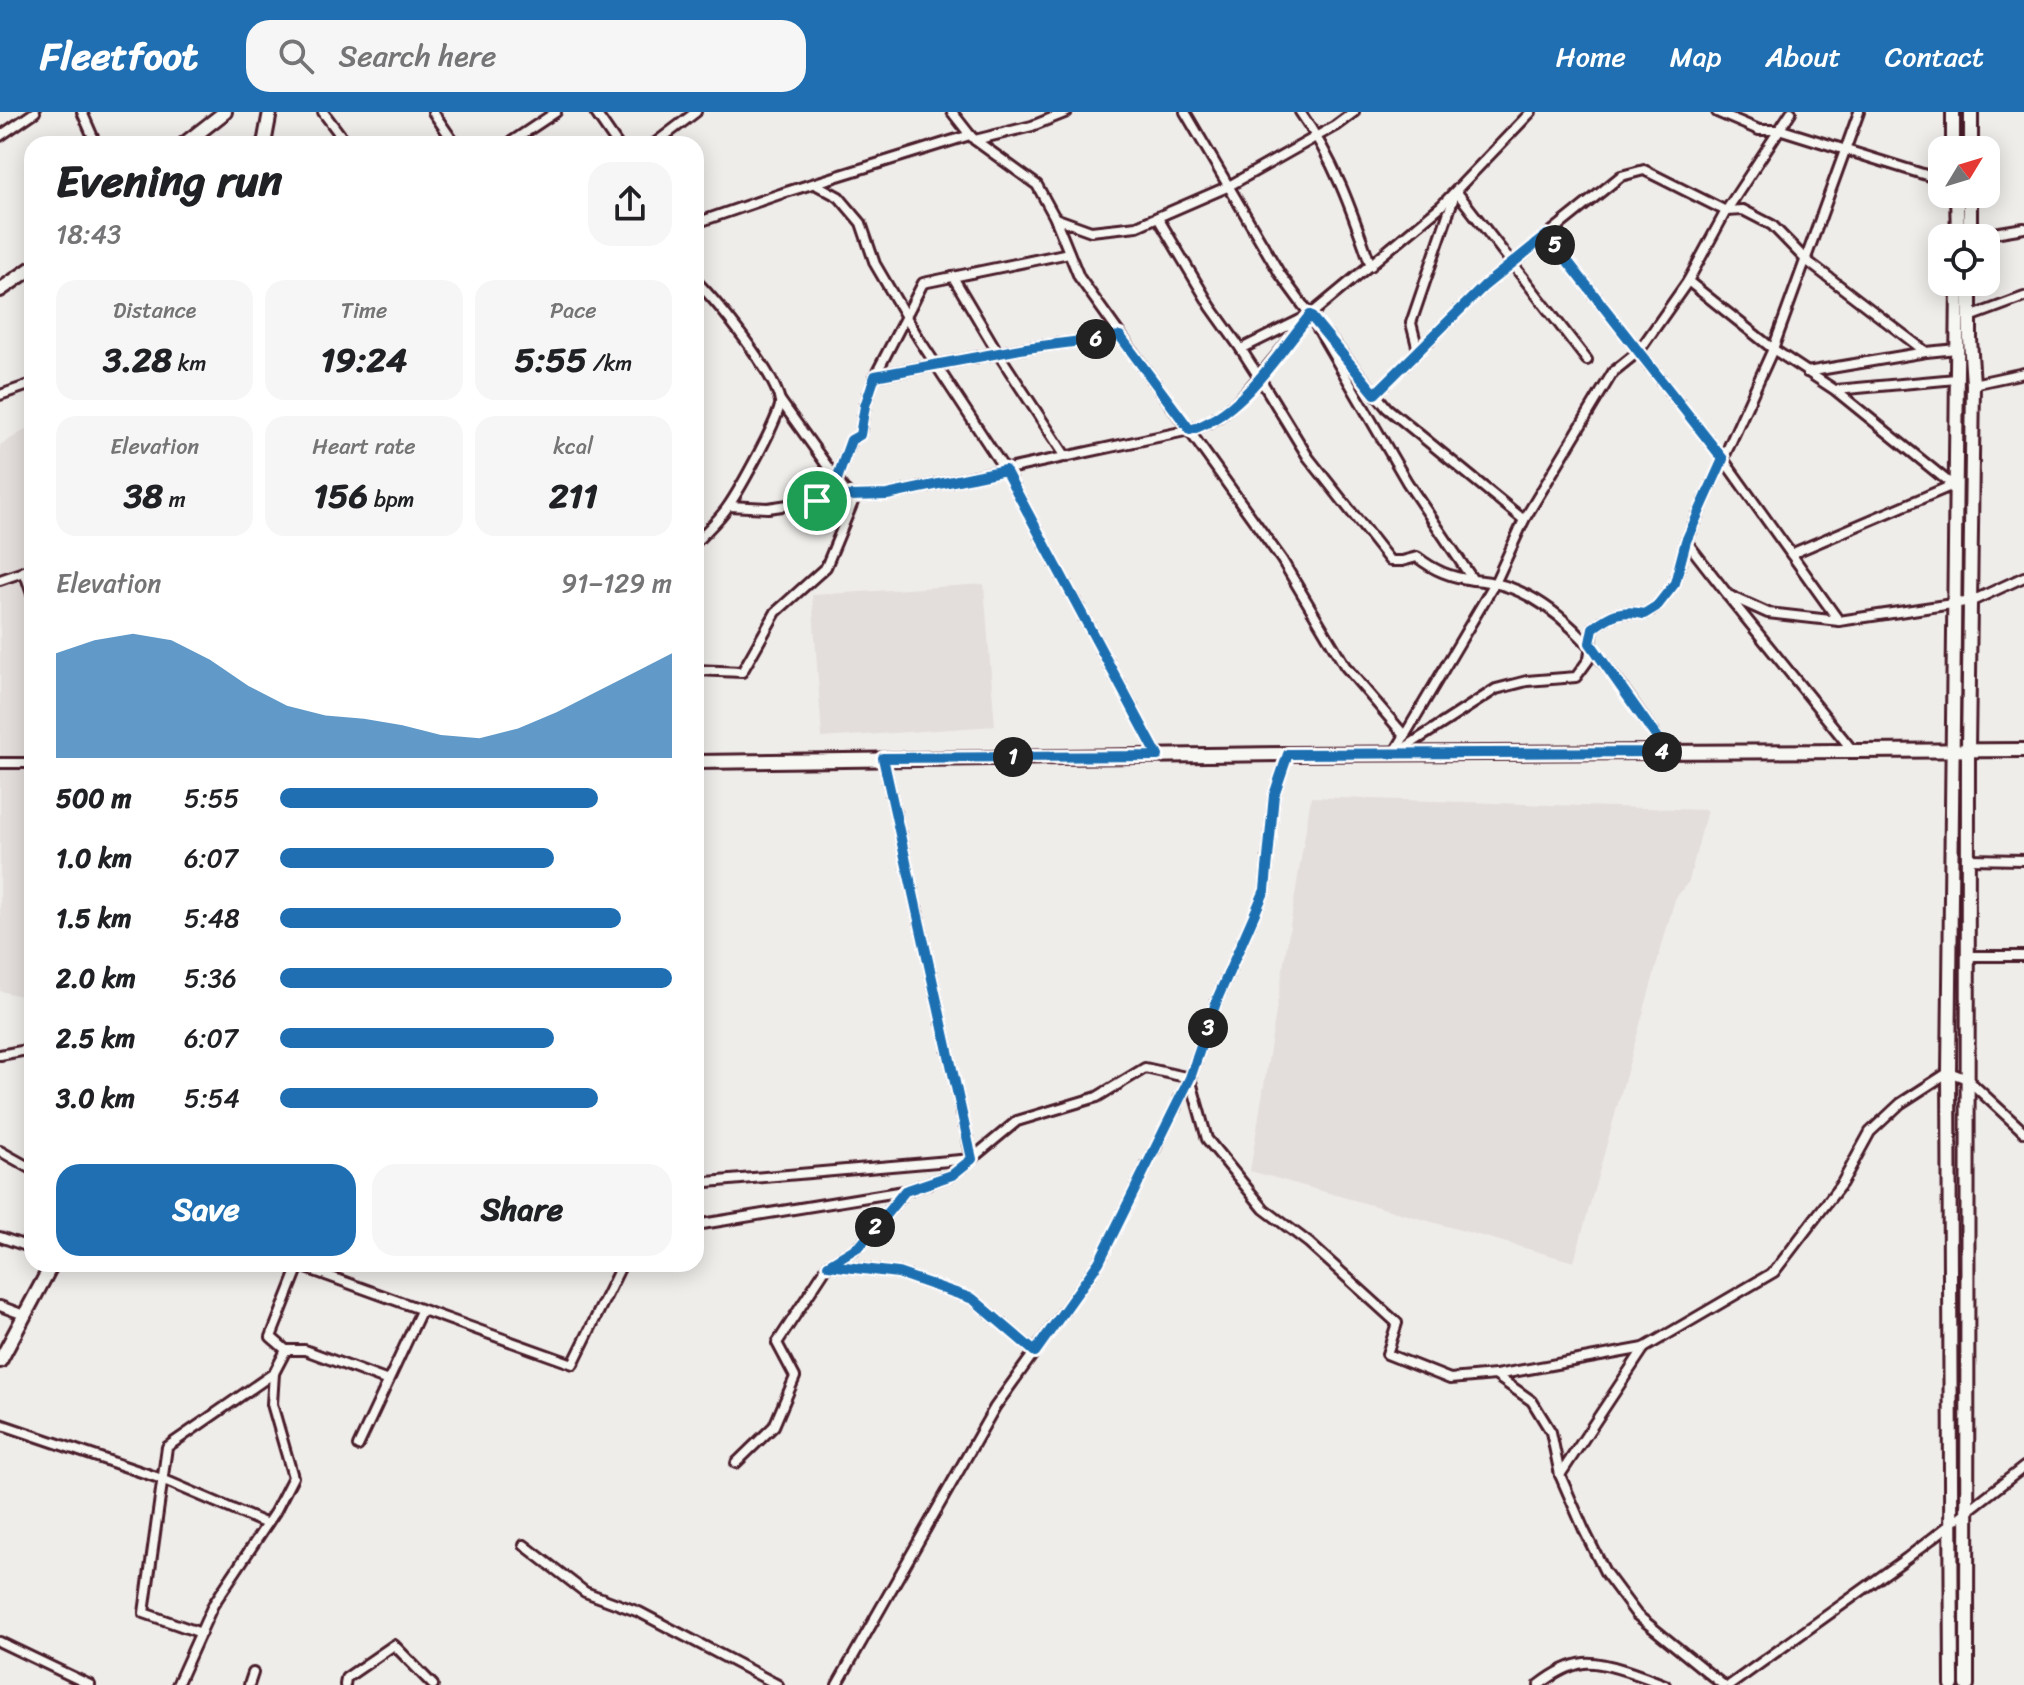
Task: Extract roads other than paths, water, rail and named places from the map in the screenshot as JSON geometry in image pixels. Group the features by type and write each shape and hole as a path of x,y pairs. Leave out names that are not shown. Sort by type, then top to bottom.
{"street":[{"path":"2,136 35,112"},
{"path":"82,112 92,136"},
{"path":"194,136 225,112"},
{"path":"266,136 270,112"},
{"path":"323,112 341,136"},
{"path":"433,112 450,136"},
{"path":"520,136 556,112"},
{"path":"595,112 612,136"},
{"path":"664,136 696,112"},
{"path":"952,112 972,138 1037,185 1055,218 1079,277 1282,560 1345,666 1405,736"},
{"path":"704,220 972,138 1032,126 1053,114 1067,112"},
{"path":"1185,112 1280,274 1375,394 1387,408 1524,520"},
{"path":"1300,112 1318,137 1340,179 1371,266"},
{"path":"1055,218 1091,231 1137,226 1227,187 1318,137 1354,112"},
{"path":"729,506 768,508 849,496 887,495 1210,424 1241,398 1310,315 1456,191 1531,112"},
{"path":"1717,112 1759,130 1782,130 1928,176"},
{"path":"1394,755 1496,581 1524,520 1613,372 1639,351 1688,281 1726,211 1791,112"},
{"path":"1394,755 1496,689 1527,681 1576,677 1589,659 1593,628 1608,616 1626,610 1644,614 1657,606 1675,583 1686,541 1773,349 1859,112"},
{"path":"1953,112 1953,136"},
{"path":"1971,112 1971,136"},
{"path":"1375,394 1484,286 1621,176 1644,170 1726,211 1743,210 1772,225 1806,260 1926,352"},
{"path":"815,184 839,197 861,223 875,264 906,318 1005,470 1158,756"},
{"path":"1456,191 1587,360"},
{"path":"1418,350 1411,323 1456,191"},
{"path":"1158,218 1211,307 1308,457 1390,561 1417,557 1450,577 1496,581 1550,609 1590,643 1667,752"},
{"path":"2000,232 2024,228"},
{"path":"1547,235 1723,459 1839,621"},
{"path":"817,501 837,479 851,440 860,435 875,376 923,283 1069,253"},
{"path":"0,290 24,274"},
{"path":"953,277 1066,457"},
{"path":"1688,281 1773,349 1835,390 1955,486"},
{"path":"704,289 758,360 780,400 853,502 826,567 776,612 742,672 704,670"},
{"path":"1952,1685 1949,1072 1956,379 1961,342 1959,296"},
{"path":"1967,1685 1967,956 1973,384 1961,342 1970,317 1970,296"},
{"path":"1970,317 2024,297"},
{"path":"1241,349 1310,315"},
{"path":"1310,315 1407,482 1473,580"},
{"path":"875,376 998,353 1120,336"},
{"path":"1806,373 1926,352 1961,342"},
{"path":"1973,384 2024,373"},
{"path":"1835,390 1956,379"},
{"path":"0,395 24,387"},
{"path":"704,533 729,506 771,429 780,400"},
{"path":"1956,412 1973,411"},
{"path":"1791,554 1955,486"},
{"path":"1686,541 1853,751"},
{"path":"0,580 24,571"},
{"path":"1728,595 1768,613 1839,621 1972,601 2024,577"},
{"path":"704,762 1288,754 2024,750"},
{"path":"837,1685 995,1407 1099,1262 1190,1078 1218,997 1265,890 1274,795 1288,754"},
{"path":"883,758 972,1159"},
{"path":"0,763 24,763"},
{"path":"1968,859 2024,860"},
{"path":"1967,956 2024,956"},
{"path":"0,1055 24,1050"},
{"path":"704,1224 905,1191 952,1175 1017,1121 1097,1097 1145,1068 1190,1078"},
{"path":"1949,1072 1967,1079 2024,1132"},
{"path":"1190,1078 1207,1139 1264,1209 1309,1243 1397,1323 1387,1354 1450,1379 1495,1375 1644,1348 1774,1272 1842,1183 1870,1132 1901,1103 1949,1072"},
{"path":"0,1151 24,1164"},
{"path":"704,1182 972,1159"},
{"path":"736,1463 774,1426 795,1377 777,1343 828,1265 861,1245 905,1191"},
{"path":"0,1237 24,1245"},
{"path":"828,1265 898,1273 973,1299 1035,1352"},
{"path":"0,1361 48,1272"},
{"path":"294,1272 271,1337 286,1350 305,1350 388,1381"},
{"path":"315,1272 573,1364 618,1272"},
{"path":"1950,1303 1966,1303"},
{"path":"0,1306 24,1315"},
{"path":"358,1446 421,1311"},
{"path":"1560,1475 1644,1348"},
{"path":"177,1685 213,1605 267,1524 293,1477 272,1404 274,1373 286,1350"},
{"path":"201,1633 144,1613 167,1447 274,1373"},
{"path":"1495,1375 1532,1401 1551,1432 1560,1475 1605,1572 1637,1615 1723,1685"},
{"path":"0,1424 162,1479 267,1524"},
{"path":"1730,1685 1951,1525 2024,1467"},
{"path":"524,1545 585,1592 639,1612 778,1685"},
{"path":"0,1642 90,1685"},
{"path":"345,1685 346,1678 394,1645 433,1685"},
{"path":"1539,1685 1557,1672 1585,1663 1605,1666 1665,1685"},
{"path":"249,1685 253,1673"}]}
